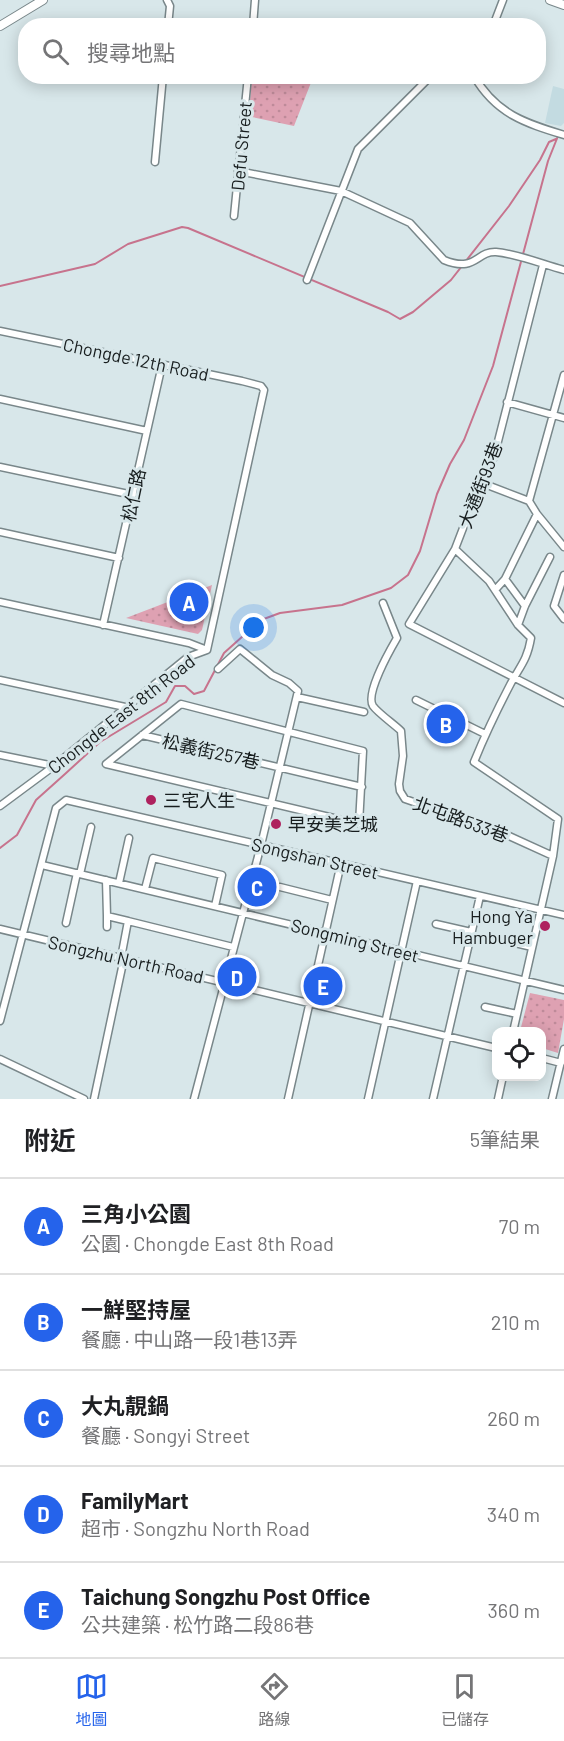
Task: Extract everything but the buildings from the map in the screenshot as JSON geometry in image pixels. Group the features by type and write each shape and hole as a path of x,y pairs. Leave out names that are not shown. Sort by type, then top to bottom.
{"street":[{"path":"0,26 43,0"},
{"path":"254,18 255,0"},
{"path":"496,18 503,0"},
{"path":"550,0 564,5"},
{"path":"155,162 162,84"},
{"name":"Defu Street","path":"234,216 247,84"},
{"path":"307,280 358,149 423,84"},
{"path":"480,84 495,104 522,122 564,135"},
{"path":"238,171 342,191 410,223 444,260 465,265 491,252 507,254 564,270"},
{"name":"大通街93巷","path":"514,678 409,624 455,549 494,457 543,265"},
{"name":"Chongde 12th Road","path":"0,331 261,386 263,396"},
{"name":"松仁路","path":"104,625 162,365"},
{"path":"530,501 564,375"},
{"name":"Chongde East 8th Road","path":"0,806 54,766 188,657 207,650 263,396"},
{"path":"0,399 147,430"},
{"path":"507,402 564,418"},
{"path":"0,467 133,495"},
{"path":"482,483 530,501 537,514 564,547"},
{"path":"495,590 505,579 537,514"},
{"path":"0,532 119,558"},
{"path":"455,549 476,567 495,590 518,625 531,638 528,656 485,734 474,762 558,819 554,856 514,1027"},
{"path":"518,625 550,557"},
{"path":"564,575 554,606 564,619"},
{"path":"505,579 525,606"},
{"path":"0,602 189,643 207,650"},
{"name":"北屯路533巷","path":"383,603 397,638 382,666 371,698 373,706 401,731 403,756 400,791 405,799 498,831 554,856"},
{"path":"194,1099 261,845 298,691 289,683 272,675 240,649 218,669"},
{"path":"514,678 564,703"},
{"path":"0,680 125,707"},
{"path":"297,697 364,712"},
{"path":"416,700 485,734"},
{"path":"181,704 288,732 363,751 359,824 106,764 181,704"},
{"name":"松義街257巷","path":"142,735 362,787"},
{"path":"0,754 54,766"},
{"name":"Songshan Street","path":"42,865 56,808 66,800 564,915"},
{"path":"66,923 91,827"},
{"path":"119,883 129,838"},
{"path":"555,842 564,844"},
{"path":"145,890 153,858 222,875 215,906"},
{"path":"288,1099 340,864"},
{"path":"0,1021 42,865"},
{"name":"Songming Street","path":"42,865 564,990"},
{"path":"106,880 106,927"},
{"path":"368,1099 417,881"},
{"path":"280,888 332,900"},
{"path":"433,1099 480,896"},
{"path":"107,916 233,947"},
{"path":"94,1099 128,921"},
{"path":"436,924 471,932"},
{"name":"Songzhu North Road","path":"0,929 492,1047"},
{"path":"498,939 532,947"},
{"path":"485,1007 517,1014"},
{"path":"552,1099 564,1049"},
{"path":"0,1059 84,1099"},
{"path":"546,1059 561,1063"},
{"path":"498,1099 502,1081"}],"shaded area":[{"path":"251,84 310,84 294,126 252,117 249,113"},
{"path":"553,86 564,89 564,123 561,126 545,123"},
{"path":"212,585 202,630 198,634 126,618"},
{"path":"530,993 564,1000 564,1019 558,1053 546,1049 546,1027 521,1027"}],"waterway":[{"path":"0,848 17,835 36,800 100,742 166,702 175,686 185,686 194,694 204,691 224,653 261,620 280,613 342,605 391,588 408,575 420,551 437,494 464,440 493,366 548,161 558,136"},
{"path":"0,286 95,264 128,244 182,227 400,319 413,312 451,280 509,206 540,160 549,142 556,139"}],"place":[{"name":"三角小公園","path":"189,602"},
{"name":"一鮮堅持屋","path":"446,724"},
{"name":"三宅人生","path":"151,800"},
{"name":"早安美芝城","path":"276,824"},
{"name":"大丸靚鍋","path":"257,887"},
{"name":"Hong Ya Hambuger","path":"545,926"},
{"name":"FamilyMart","path":"237,977"},
{"name":"Taichung Songzhu Post Office","path":"323,986"}]}
